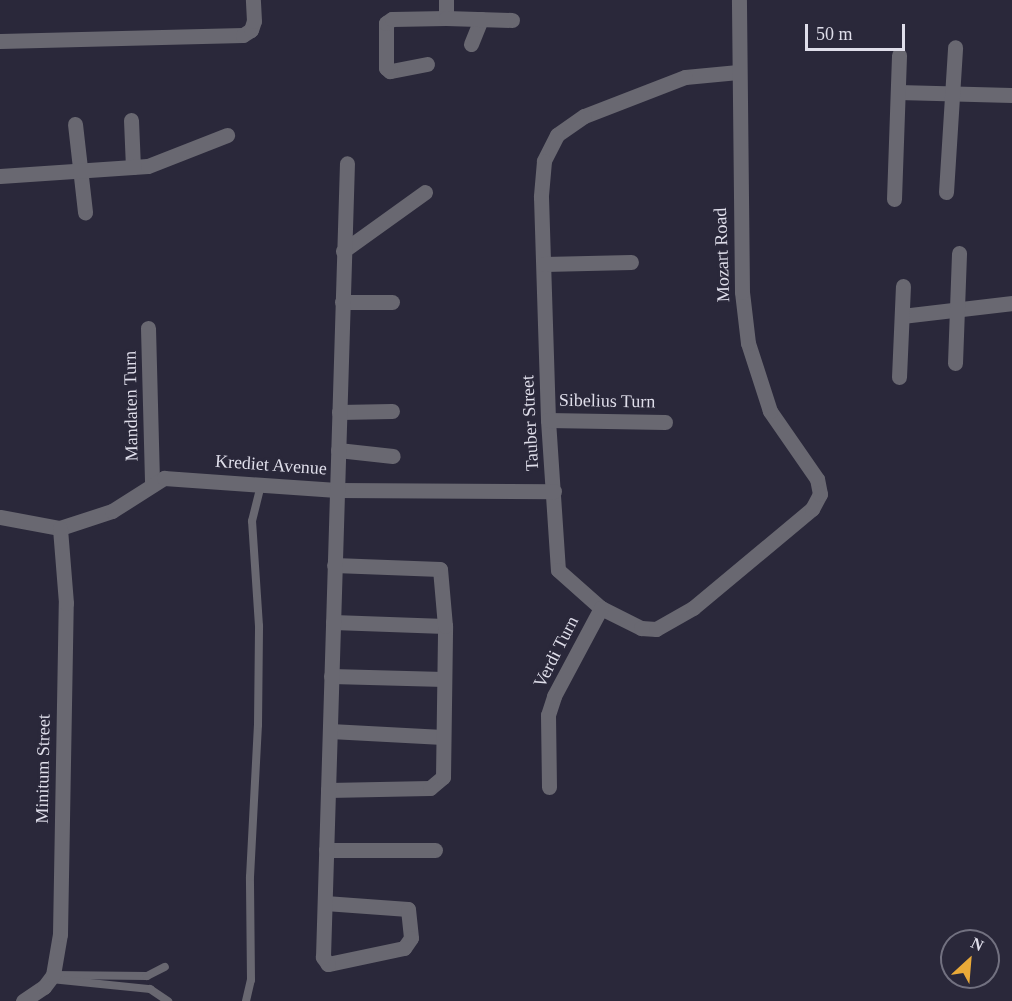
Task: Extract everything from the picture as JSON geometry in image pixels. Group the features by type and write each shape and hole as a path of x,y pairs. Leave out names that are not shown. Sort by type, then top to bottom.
{"street":[{"path":"0,41 243,35 251,30 254,21 253,0"},
{"path":"446,0 446,18"},
{"name":"Mozart Road","path":"739,0 742,292 748,343 770,411 820,489"},
{"path":"427,64 390,71 386,68 383,30 392,19 512,20"},
{"path":"471,44 481,19"},
{"path":"946,192 955,47"},
{"path":"894,200 899,55"},
{"name":"Tauber Street","path":"738,72 685,77 584,116 557,135 544,161 541,197 548,420 558,570 602,608 641,628 656,629 676,621 812,508 820,489"},
{"path":"898,92 1012,95"},
{"path":"131,120 133,167"},
{"path":"75,124 85,212"},
{"path":"0,176 81,172 163,162 227,135"},
{"path":"325,903 408,909 411,938 404,948 328,964 323,957 347,163"},
{"path":"343,251 425,192"},
{"path":"955,363 959,310 959,254"},
{"path":"544,264 631,262"},
{"path":"899,378 903,286"},
{"path":"342,302 392,302"},
{"path":"902,316 1012,303"},
{"name":"Mandaten Turn","path":"148,328 152,485"},
{"path":"339,412 392,411"},
{"name":"Sibelius Turn","path":"548,420 665,422"},
{"path":"338,450 393,456"},
{"name":"Krediet Avenue","path":"0,517 60,528 112,511 164,478 337,490 554,491"},
{"name":"Minitum Street","path":"52,977 60,934 66,603 60,528"},
{"path":"328,790 430,788 438,784 443,777 445,626 440,569 334,565"},
{"name":"Verdi Turn","path":"549,788 548,715 554,696 602,608"},
{"path":"333,622 445,626"},
{"path":"331,676 444,679"},
{"path":"330,731 443,737"},
{"path":"326,850 435,850"},
{"path":"26,1000 52,977"}],"lane":[{"path":"246,1001 251,969 250,877 258,681 252,515 261,484"},
{"path":"52,977 147,976 165,967"},
{"path":"52,977 150,989 168,1001"}]}
